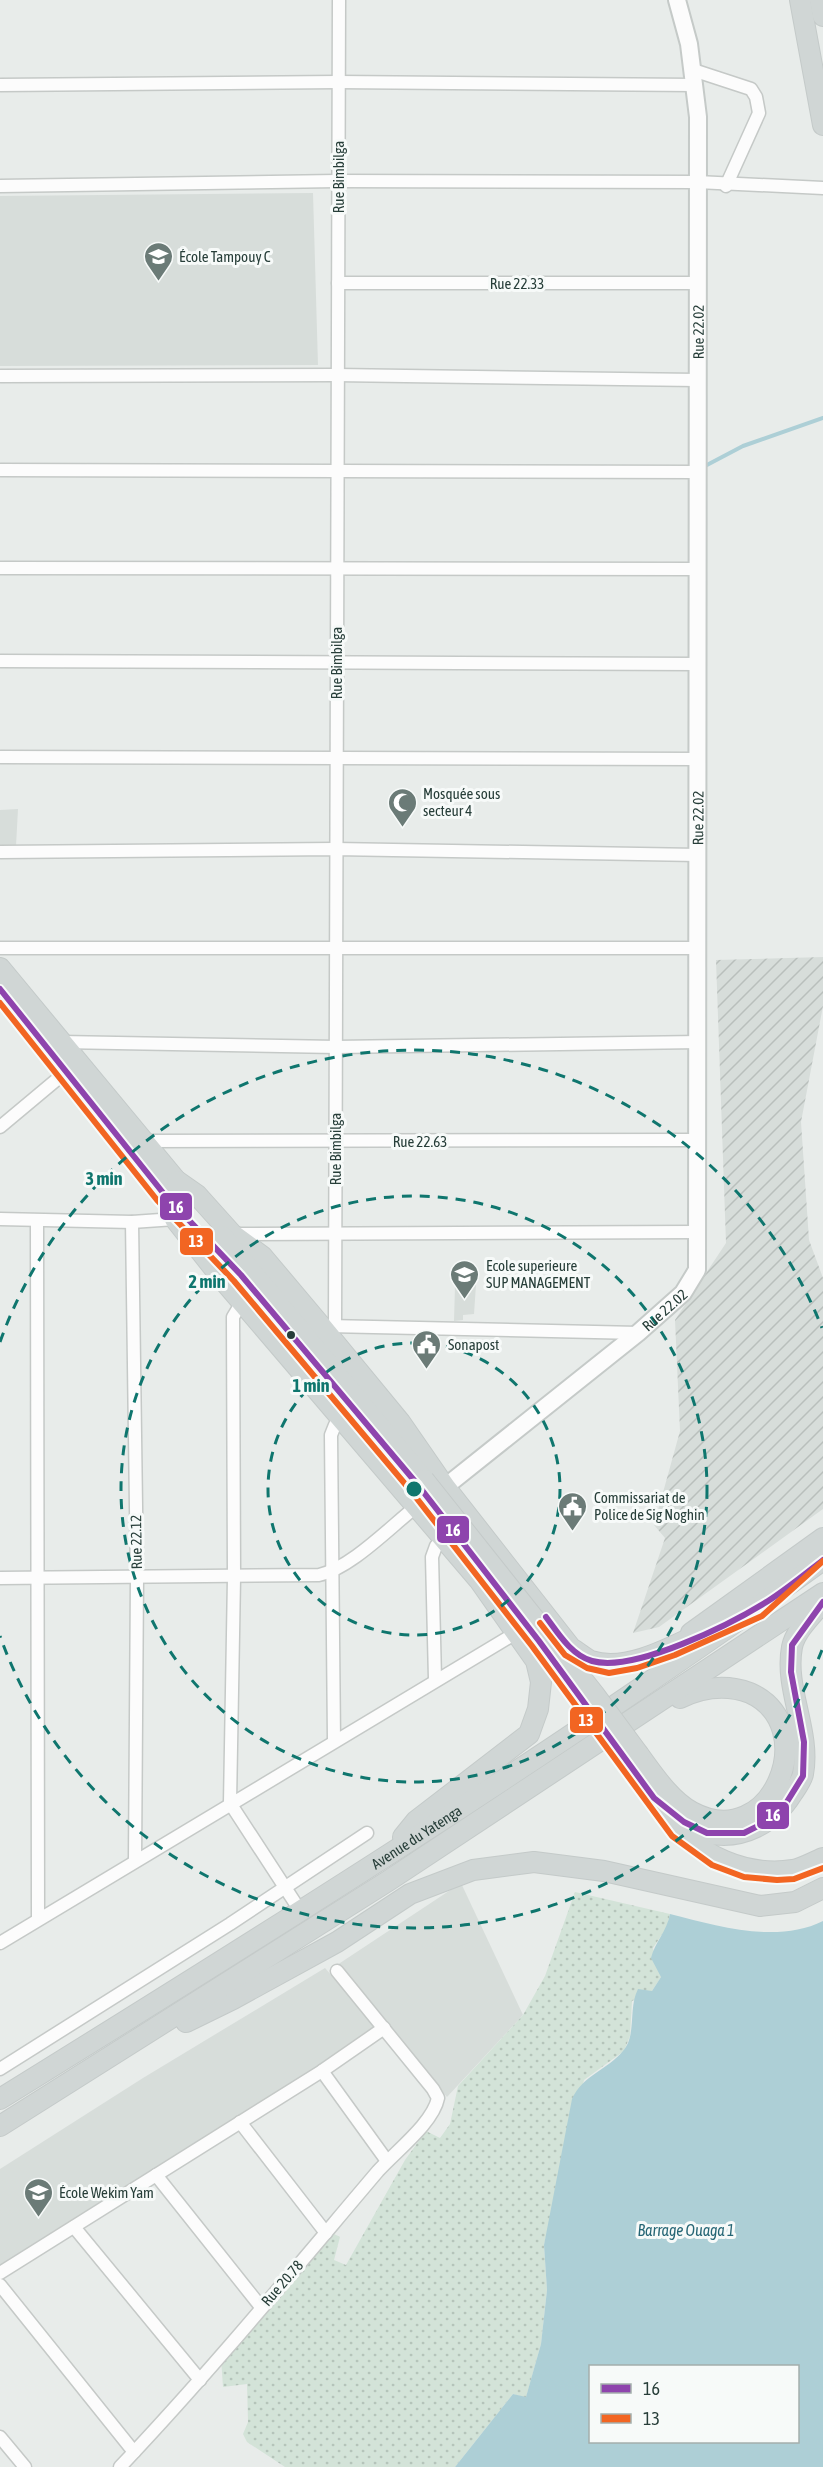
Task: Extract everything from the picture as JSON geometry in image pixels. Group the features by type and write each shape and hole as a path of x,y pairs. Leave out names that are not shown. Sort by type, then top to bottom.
{"main road":[{"path":"801,0 823,125"},
{"path":"820,0 823,16"},
{"path":"0,968 142,1141 171,1187 175,1219 242,1302 479,1580 536,1661 542,1682 538,1709 529,1734 416,1821 381,1861"},
{"path":"0,989 67,1071 171,1187 431,1489 594,1694 634,1758 654,1798 687,1838 724,1862 764,1871 794,1870 823,1858"},
{"path":"171,1187 197,1195 232,1234 262,1256 328,1326 400,1422 445,1487 571,1648 591,1660 609,1664 635,1659 671,1647 757,1608 823,1549"},
{"path":"671,1647 823,1538"},
{"name":"Avenue du Yatenga","path":"0,2099 381,1861 757,1608 823,1560"},
{"name":"Avenue du Yatenga","path":"0,2126 388,1881 823,1593"},
{"path":"654,1798 684,1822 707,1833 744,1833 766,1822 785,1806 803,1776 804,1742 791,1672 792,1645 808,1619 823,1602"},
{"path":"634,1720 693,1692 722,1686 760,1697 780,1714 791,1742 789,1770 777,1793 761,1809 744,1818 715,1820 691,1811 634,1758"},
{"path":"103,2062 233,1999 337,1942 410,1894 472,1870 534,1862 604,1871 760,1906 795,1902 823,1888"}],"street":[{"name":"Rue Bimbilga","path":"328,1326 335,1233 339,0"},
{"name":"Rue 22.02","path":"417,1506 445,1487 638,1333 692,1282 698,1262 697,183 694,77 677,0"},
{"path":"0,85 694,77 751,89 759,105 759,113 726,186"},
{"path":"0,186 337,181 697,183 726,186 823,188"},
{"name":"Rue 22.33","path":"338,283 697,283"},
{"path":"0,376 336,375 697,380"},
{"path":"0,470 337,469 697,472"},
{"path":"0,568 697,569"},
{"path":"0,661 336,660 698,664"},
{"path":"0,757 336,756 699,759"},
{"path":"0,852 335,849 698,855"},
{"path":"0,948 699,948"},
{"path":"61,1042 336,1047 699,1042"},
{"path":"0,1127 67,1071"},
{"name":"Rue 22.63","path":"142,1141 697,1140"},
{"path":"0,1219 132,1222 175,1219"},
{"path":"37,1221 38,1919"},
{"name":"Rue 22.12","path":"132,1222 137,1577 135,1861"},
{"path":"232,1234 697,1232"},
{"path":"242,1302 233,1317 234,1578 230,1803 301,1912"},
{"path":"328,1326 638,1333"},
{"path":"334,1740 331,1435 335,1425 342,1418"},
{"path":"0,1578 234,1578 319,1575 332,1572 417,1506"},
{"path":"435,1679 432,1557 436,1546 443,1539"},
{"path":"0,1942 435,1679 516,1633"},
{"path":"0,2069 367,1833"},
{"path":"0,2273 322,2071 384,2028 337,1971"},
{"name":"Rue 20.78","path":"120,2467 200,2380 387,2161 436,2110 438,2098 384,2028"},
{"path":"322,2071 387,2161"},
{"path":"240,2122 326,2233"},
{"path":"156,2175 261,2307"},
{"path":"74,2227 200,2380"},
{"path":"0,2285 134,2452"},
{"path":"0,2437 26,2467"}],"shaded area":[{"name":"École Tampouy C","path":"313,193 318,365 0,366 0,196"},
{"path":"18,809 16,846 0,845 0,810"},
{"path":"823,957 823,1006 801,1122 809,1240 823,1278 823,1509 659,1627 633,1633 665,1538 654,1525 680,1431 675,1320 726,1243 716,960"},
{"name":"Ecole superieure SUP MANAGEMENT","path":"476,1285 474,1314 463,1315 463,1320 454,1321 455,1286"},
{"path":"461,1883 523,2015 447,2097 337,1965"},
{"path":"325,1968 379,2030 0,2266 0,2169 143,2078"}],"green space":[{"path":"575,1892 670,1914 667,1927 653,1948 661,1977 652,1991 632,2001 630,2036 624,2051 584,2080 544,2245 547,2290 541,2344 526,2398 513,2394 455,2467 285,2467 247,2442 243,2434 248,2422 247,2384 223,2387 221,2358 332,2233 340,2237 334,2260 346,2265 405,2160 426,2131 440,2138 450,2124 458,2086 523,2015 545,1976"}],"water":[{"name":"Barrage Ouaga 1","path":"670,1914 727,1928 767,1932 805,1928 823,1921 823,2467 455,2467 513,2394 526,2397 541,2344 547,2290 544,2245 572,2099 582,2084 617,2058 627,2045 630,2037 633,2004 638,1989 652,1991 661,1977 651,1958"}],"waterway":[{"path":"705,466 743,446 823,418"}],"transit line":[{"name":"16","path":"0,989 164,1194 241,1275 418,1485 539,1641 654,1798 684,1822 707,1833 744,1833 766,1822 785,1805 803,1776 804,1742 791,1672 792,1645 823,1602"},
{"name":"13","path":"0,1003 157,1200 234,1281 411,1491 532,1646 672,1836 712,1865 744,1877 794,1879 823,1868"},
{"name":"16","path":"546,1617 566,1643 584,1658 610,1663 632,1660 682,1644 731,1622 775,1596 823,1560"},
{"name":"13","path":"540,1623 565,1655 587,1668 609,1673 637,1668 675,1655 762,1616 823,1561"}],"place":[{"name":"École Tampouy C","path":"158,282"},
{"name":"Mosquée sous secteur 4","path":"402,828"},
{"name":"Ecole superieure SUP MANAGEMENT","path":"465,1300"},
{"name":"Sonapost","path":"427,1370"},
{"name":"Commissariat de Police de Sig Noghin","path":"573,1532"},
{"name":"École Wekim Yam","path":"38,2218"}]}
